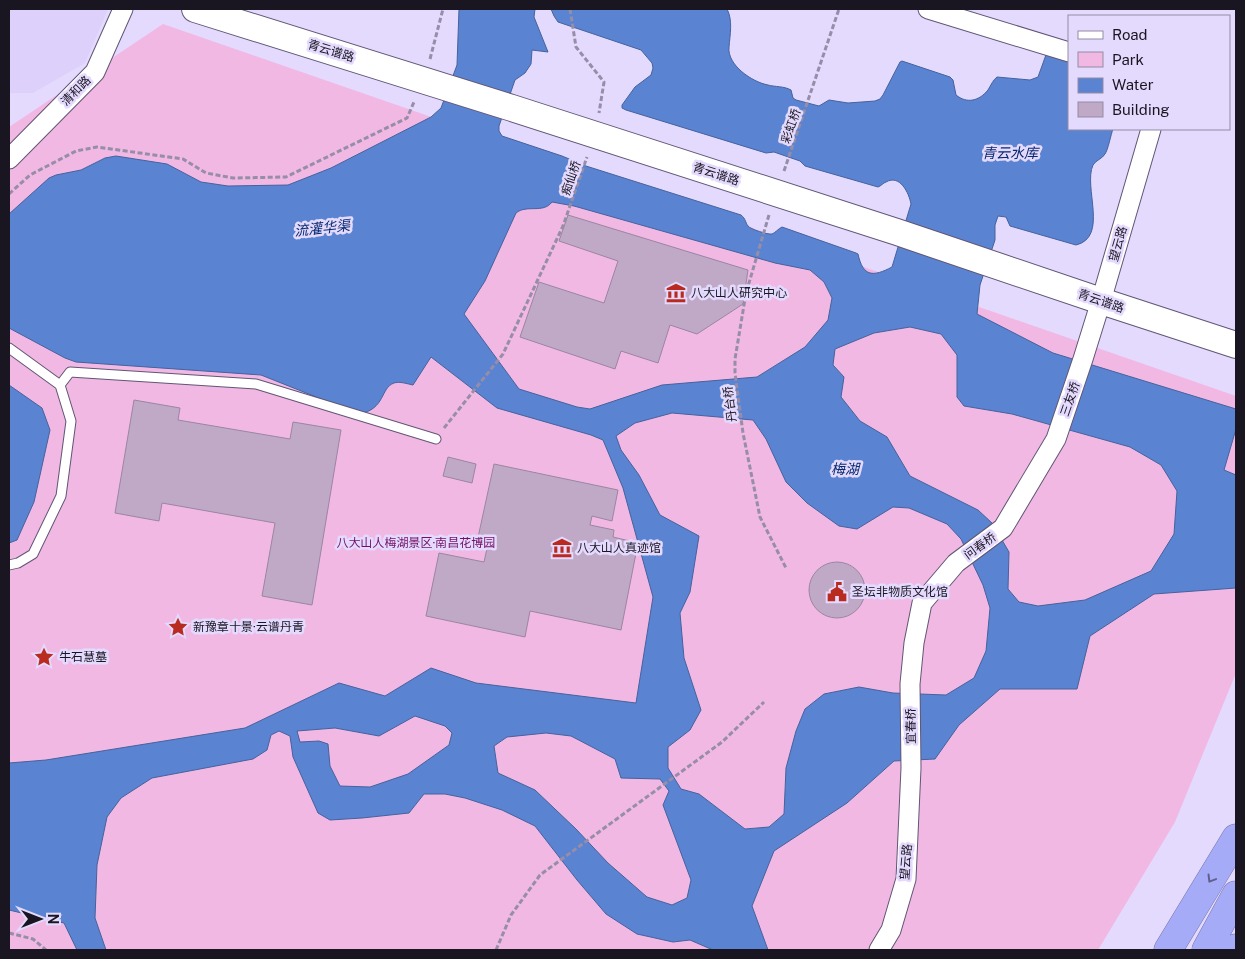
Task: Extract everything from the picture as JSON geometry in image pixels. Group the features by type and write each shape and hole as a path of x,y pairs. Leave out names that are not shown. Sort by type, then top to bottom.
{"highway":[{"path":"1168,950 1236,838"},
{"path":"1206,949 1236,895"}],"street":[{"name":"清和路","path":"9,159 95,72 122,9"},
{"name":"青云谱路","path":"195,9 512,108 897,232 1236,345"},
{"path":"928,9 1068,52"},
{"name":"望云路","path":"1084,359 1151,130"},
{"name":"三友桥","path":"1004,528 1056,439 1084,359"},
{"name":"问春桥","path":"910,684 914,643 922,603 956,563 1004,528"},
{"name":"宜春桥","path":"910,684 911,768"},
{"name":"望云路","path":"879,950 891,930 906,879 911,768"}],"lane":[{"path":"9,348 60,385 71,421 61,496 33,554 9,565"},
{"path":"60,385 70,372 256,384 436,439"}],"path":[{"path":"9,194 30,175 76,151 97,147 183,159 206,173 232,178 286,177 407,118 433,83 443,9"},
{"name":"痴仙桥","path":"436,439 503,354 563,226 595,135 604,82 576,47 570,9"},
{"name":"彩虹桥","path":"788,160 839,9"},
{"name":"丹台桥","path":"765,230 746,293 736,359 736,373 743,433 760,517 786,568"},
{"path":"496,950 511,915 540,875 722,742 764,702"},
{"path":"9,933 34,939 46,950"}],"shaded area":[{"path":"9,9 108,9 85,63 33,93 9,93"}],"green space":[{"name":"八大山人梅湖景区·南昌花博园","path":"163,24 1236,396 1236,673 1175,822 1098,950 9,950 9,127"}],"water":[{"path":"459,9 535,9 534,17 548,52 532,50 531,64 525,73 515,80 499,126 502,136 586,166 741,215 748,226 759,232 772,234 782,227 856,253 866,271 874,273 892,267 911,204 906,190 900,183 891,180 878,187 805,166 800,161 774,152 766,153 626,110 622,108 622,105 635,87 651,75 652,63 641,50 558,22 551,9 727,9 731,23 729,54 736,66 755,80 791,90 793,98 796,100 819,106 829,100 848,103 880,99 902,61 950,77 953,80 956,95 964,100 973,100 981,97 997,77 1030,80 1038,77 1047,52 1068,55 1068,130 1113,130 1106,152 1093,165 1091,174 1093,222 1091,232 1086,240 1076,245 1010,226 1006,217 998,216 995,225 995,240 980,285 977,314 1053,353 1236,409 1236,429 1224,470 1236,475 1236,588 1154,594 1090,636 1077,689 1000,689 959,725 935,759 894,761 847,803 774,851 752,906 768,950 713,950 690,940 673,942 637,934 606,914 535,826 502,810 465,798 445,794 424,794 409,813 330,820 318,813 293,757 290,736 279,731 271,735 267,750 253,759 152,778 121,798 107,817 97,865 95,918 106,950 77,950 64,923 9,910 9,763 46,760 245,728 339,683 385,696 431,668 476,683 636,703 653,597 623,488 603,440 497,408 431,357 413,385 401,382 394,383 386,389 374,408 359,414 261,375 76,362 9,328 9,214 49,178 81,170 105,158 116,156 167,164 201,182 228,186 288,185 331,168 431,117 441,108 457,65","holes":["552,202 574,206 775,263 810,270 824,282 832,298 828,320 805,347 757,377 662,385 590,409 577,407 519,389 464,314 485,281 516,213 525,209 544,208","910,327 941,334 957,355 957,397 964,406 1012,414 1130,447 1161,465 1177,491 1174,534 1151,571 1085,600 1038,606 1019,602 1008,589 1009,552 992,523 978,510 910,476 887,437 860,421 841,397 844,377 833,365 835,349 874,333","672,413 753,420 766,439 786,482 807,503 839,526 857,529 893,507 909,508 947,524 961,539 983,585 990,608 986,651 974,678 946,695 893,693 859,687 824,694 805,709 796,731 786,768 784,814 769,827 745,829 699,794 681,789 668,768 668,747 690,730 701,710 684,658 680,613 690,592 699,536 660,515 639,475 621,450 616,436 635,423","415,716 445,726 452,733 449,745 408,774 370,787 340,786 330,766 328,744 319,741 300,742 297,731 335,728 379,736","546,733 571,736 615,759 621,778 660,779 669,791 663,805 691,880 687,898 672,905 647,897 608,863 535,790 498,773 494,746 507,737"]},
{"path":"9,385 42,408 50,430 34,502 17,540 9,543"}],"building":[{"name":"八大山人研究中心","path":"568,215 748,270 743,304 697,334 670,325 658,363 621,351 615,369 520,337 539,282 604,303 618,261 559,241"},
{"path":"134,400 180,408 178,420 290,439 293,422 341,430 312,605 262,596 275,523 162,503 159,521 115,513"},
{"path":"448,457 476,464 472,483 443,476"},
{"name":"八大山人真迹馆","path":"494,464 618,490 612,521 592,516 590,525 614,530 613,537 638,543 621,630 530,611 525,637 426,616 439,553 484,562 488,544 477,542"},
{"name":"圣坛非物质文化馆","path":"831,562 843,562 853,566 861,574 865,590 861,606 853,614 843,618 831,618 821,614 813,606 809,596 809,584 813,574 821,566"}],"place":[{"name":"八大山人研究中心","path":"676,293"},
{"name":"八大山人真迹馆","path":"562,548"},
{"name":"圣坛非物质文化馆","path":"837,592"},
{"name":"新豫章十景·云谱丹青","path":"178,627"},
{"name":"牛石慧墓","path":"44,657"}],"water label":[{"name":"青云水库","path":"1010,153"},
{"name":"流灌华渠","path":"322,228"},
{"name":"梅湖","path":"845,469"}]}
